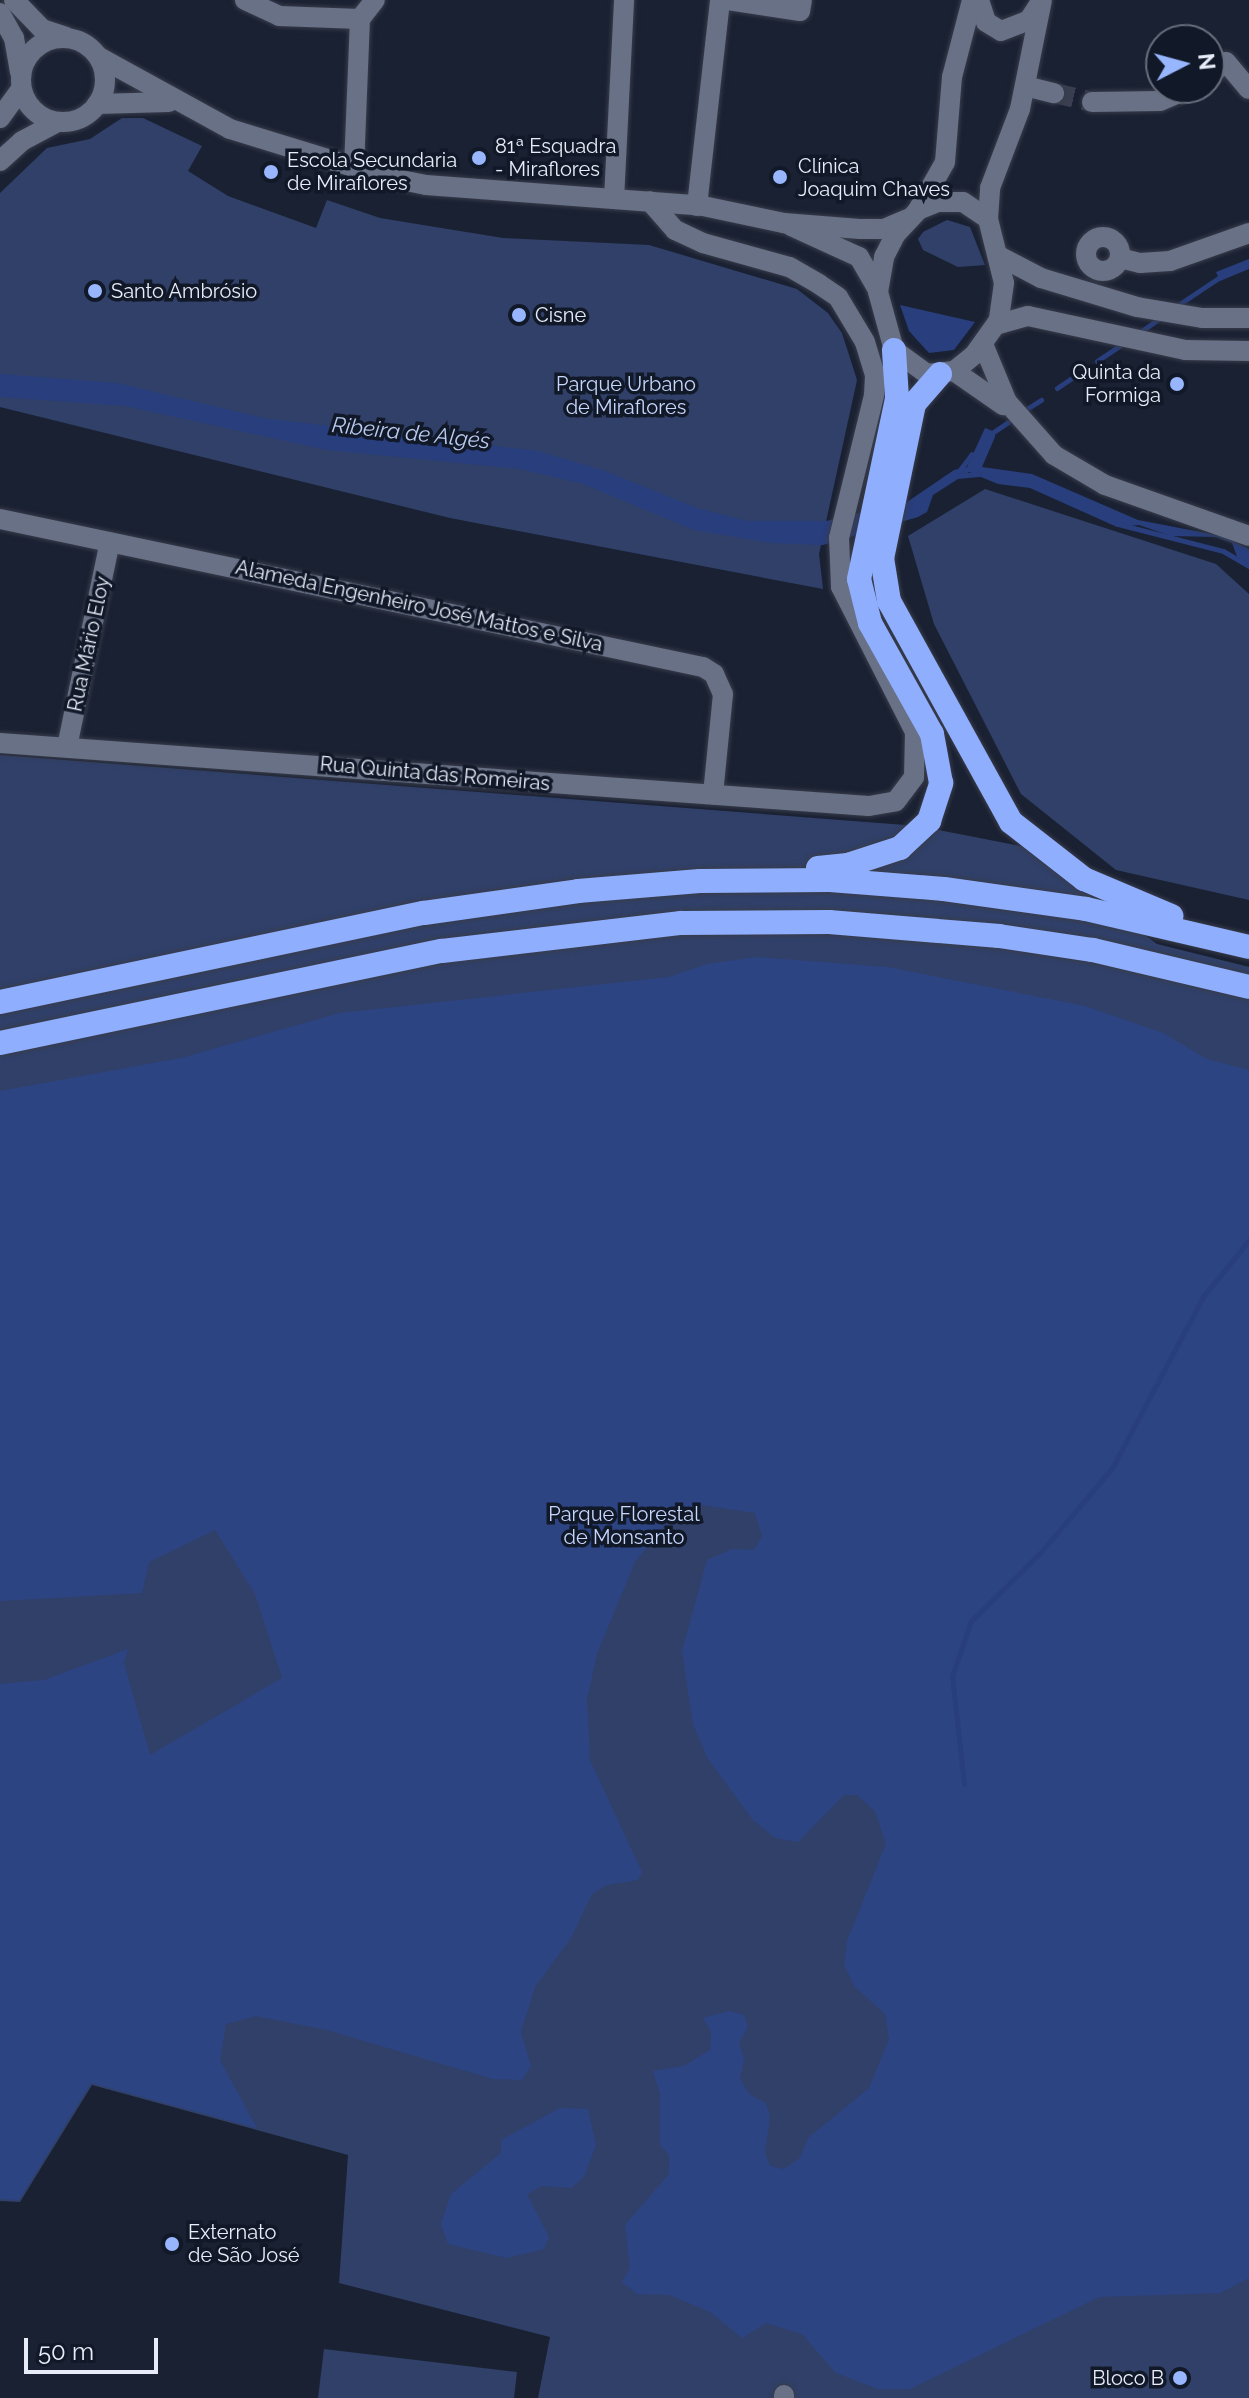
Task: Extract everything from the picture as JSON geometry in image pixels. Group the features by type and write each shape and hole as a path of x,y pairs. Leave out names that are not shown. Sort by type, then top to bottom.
{"highway":[{"path":"0,1002 410,915 877,858 914,837 937,804 941,783 932,734 870,623 859,579 897,398 894,350"},
{"path":"947,372 914,404 882,558 883,580 896,616 995,799 1028,838 1084,879 1244,946"},
{"path":"653,883 802,879 944,889 1086,909 1244,946"},
{"path":"0,1043 442,951 681,923 829,922 986,934 1093,950 1249,987"}],"street":[{"path":"14,0 42,29 66,37 177,104 263,142 426,185 650,201 697,206 784,223 871,230 938,202 963,202 988,219"},
{"path":"245,0 267,12 360,19"},
{"path":"278,0 305,17"},
{"path":"354,168 360,19 375,0"},
{"path":"614,199 624,0"},
{"path":"697,206 720,0"},
{"path":"728,0 800,11 802,0"},
{"path":"878,292 884,257 945,162 952,77 972,0"},
{"path":"979,0 986,22 1001,31 1029,20 1042,0"},
{"path":"947,372 983,344 996,325 1004,283 1001,257 988,219 994,174 1025,86 1042,0"},
{"path":"0,13 14,38 21,85 30,107 57,122"},
{"path":"0,118 21,85 23,66 37,46 66,37"},
{"path":"0,161 22,141 57,122 87,114 97,104 104,85 99,57"},
{"path":"1225,63 1249,89"},
{"path":"1025,86 1054,93"},
{"path":"97,104 132,99 177,104"},
{"path":"1092,102 1145,101"},
{"name":"Rua Quinta das Romeiras","path":"0,743 869,806 889,804 907,789 918,747 841,587 839,538 874,395 875,375 865,342 838,297 819,284 789,267 703,243 675,230 650,201"},
{"path":"784,223 859,257 878,292 894,350 917,370 947,372 974,381 1020,420 1054,455 1105,485 1249,536"},
{"path":"1120,258 1140,263 1170,261 1249,233"},
{"path":"1001,257 1041,278 1137,307 1202,318 1249,318"},
{"path":"996,325 1028,316 1170,347 1249,351"},
{"path":"983,344 997,384 1020,420"},
{"name":"Alameda Engenheiro José Mattos e Silva","path":"0,519 703,667 714,674 723,694 713,795"},
{"name":"Rua Mário Eloy","path":"67,747 110,542"}],"green space":[{"name":"Parque Urbano de Miraflores","path":"122,118 143,118 202,146 188,171 228,196 316,228 327,200 380,218 503,238 649,245 797,289 828,313 842,333 857,380 819,554 823,589 450,518 0,407 0,193 47,148 90,139"},
{"path":"947,220 970,227 985,265 958,267 923,250 918,239 923,232"},
{"path":"985,489 1216,564 1249,594 1249,900 1116,870 1021,794 934,624 908,536"},
{"name":"Parque Florestal de Monsanto","path":"0,755 918,826 1026,847 1157,944 1249,967 1249,2398 538,2398 550,2337 339,2283 348,2155 92,2085 20,2202 0,2201"},
{"name":"Parque Florestal de Monsanto","path":"757,957 887,967 1085,1006 1163,1033 1207,1059 1249,1070 1249,2278 1220,2293 1099,2297 910,2389 878,2389 836,2373 802,2334 766,2323 742,2338 710,2312 670,2295 637,2294 622,2282 630,2268 625,2225 669,2174 669,2155 660,2145 660,2094 653,2071 684,2066 710,2050 711,2032 703,2018 729,2011 744,2015 748,2027 739,2042 744,2060 740,2079 750,2095 766,2103 770,2117 765,2152 770,2166 784,2169 800,2158 808,2138 869,2088 889,2039 885,2014 854,1986 844,1964 847,1941 886,1844 875,1811 857,1795 844,1795 798,1842 775,1838 753,1820 708,1759 693,1725 682,1651 707,1560 732,1549 754,1550 762,1536 755,1513 702,1505 666,1523 635,1562 597,1654 587,1700 590,1760 642,1872 638,1880 607,1885 592,1894 571,1938 535,1987 521,2032 531,2066 522,2080 493,2079 327,2030 256,2016 226,2024 220,2060 257,2128 91,2083 19,2200 0,2199 0,1684 44,1680 128,1649 124,1663 150,1755 282,1678 255,1594 215,1530 149,1562 142,1593 0,1601 0,1091 181,1058 340,1013 669,977 707,964"},
{"path":"560,2108 588,2109 596,2145 584,2177 571,2188 541,2186 527,2194 549,2237 544,2249 507,2258 448,2244 441,2224 451,2194 501,2153 501,2140"},
{"path":"324,2349 517,2372 514,2398 318,2398"}],"shaded area":[{"path":"1249,259 1249,269 1220,281 1216,272"},
{"path":"900,305 975,322 954,350 929,353 909,331"},
{"path":"0,374 117,383 263,418 538,451 605,471 697,508 747,521 826,521 907,502 954,470 967,467 985,428 995,432 995,437 982,467 1032,474 1138,520 1222,536 1249,549 1249,567 1238,559 1232,543 1216,537 1171,536 1139,525 1117,527 1030,488 998,484 969,472 933,495 927,512 918,517 823,545 771,543 694,530 583,484 520,469 327,450 125,406 0,397"}],"waterway":[{"path":"1178,305 1223,275"},
{"path":"1140,332 1157,320"},
{"path":"1097,361 1119,346"},
{"path":"1057,388 1078,374"},
{"path":"1025,410 1041,400"},
{"path":"989,435 1008,422"},
{"path":"959,471 972,454"},
{"name":"Ribeira de Algés","path":"957,476 979,474"},
{"name":"Ribeira de Algés","path":"1118,524 1223,551 1249,566"},
{"path":"964,1784 952,1676 971,1621 1040,1553 1112,1468 1203,1297 1249,1240"}],"tunnel":[{"path":"1054,93 1092,102"}],"place":[{"name":"81ª Esquadra - Miraflores","path":"479,158"},
{"name":"Escola Secundaria de Miraflores","path":"271,172"},
{"name":"Clínica Joaquim Chaves","path":"780,177"},
{"name":"Santo Ambrósio","path":"95,291"},
{"name":"Cisne","path":"519,315"},
{"name":"Quinta da Formiga","path":"1177,384"},
{"name":"Externato de São José","path":"172,2244"},
{"name":"Bloco B","path":"1180,2378"}]}
